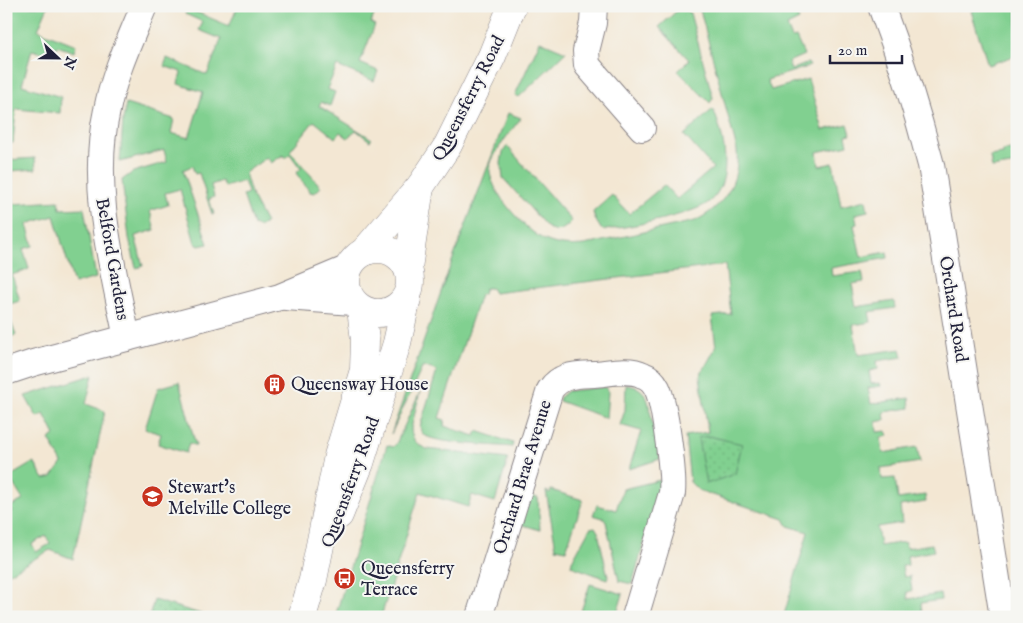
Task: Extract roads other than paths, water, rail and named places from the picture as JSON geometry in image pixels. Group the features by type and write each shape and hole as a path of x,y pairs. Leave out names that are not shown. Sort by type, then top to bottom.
{"main road":[{"name":"Queensferry Road","path":"356,260 420,187 448,145 492,56 512,6"},
{"name":"Queensferry Road","path":"408,268 420,187"},
{"path":"374,249 394,252 408,268 410,283 407,298 396,308 381,314 371,313 357,305 348,294 346,286 346,276 356,260 374,249"},
{"name":"Queensferry Road","path":"313,580 360,463 397,343 407,298"},
{"name":"Queensferry Road","path":"302,617 313,580 338,456 364,370 365,340 357,305"}],"street":[{"name":"Belford Gardens","path":"127,338 104,220 100,162 102,138 112,90 144,6"},
{"path":"594,6 593,23 586,51 587,65 642,128"},
{"name":"Orchard Road","path":"881,6 916,106 931,165 1003,617"},
{"path":"6,372 32,363 280,297 356,260"},
{"path":"280,297 357,305"},
{"name":"Orchard Brae Avenue","path":"479,617 550,390 559,380 571,375 624,372 643,374 657,387 662,404 673,475 672,493 634,617"}],"place":[{"name":"Queensway House","path":"275,384"},
{"name":"Stewart's Melville College","path":"152,497"},
{"name":"Queensferry Terrace","path":"345,578"}]}
